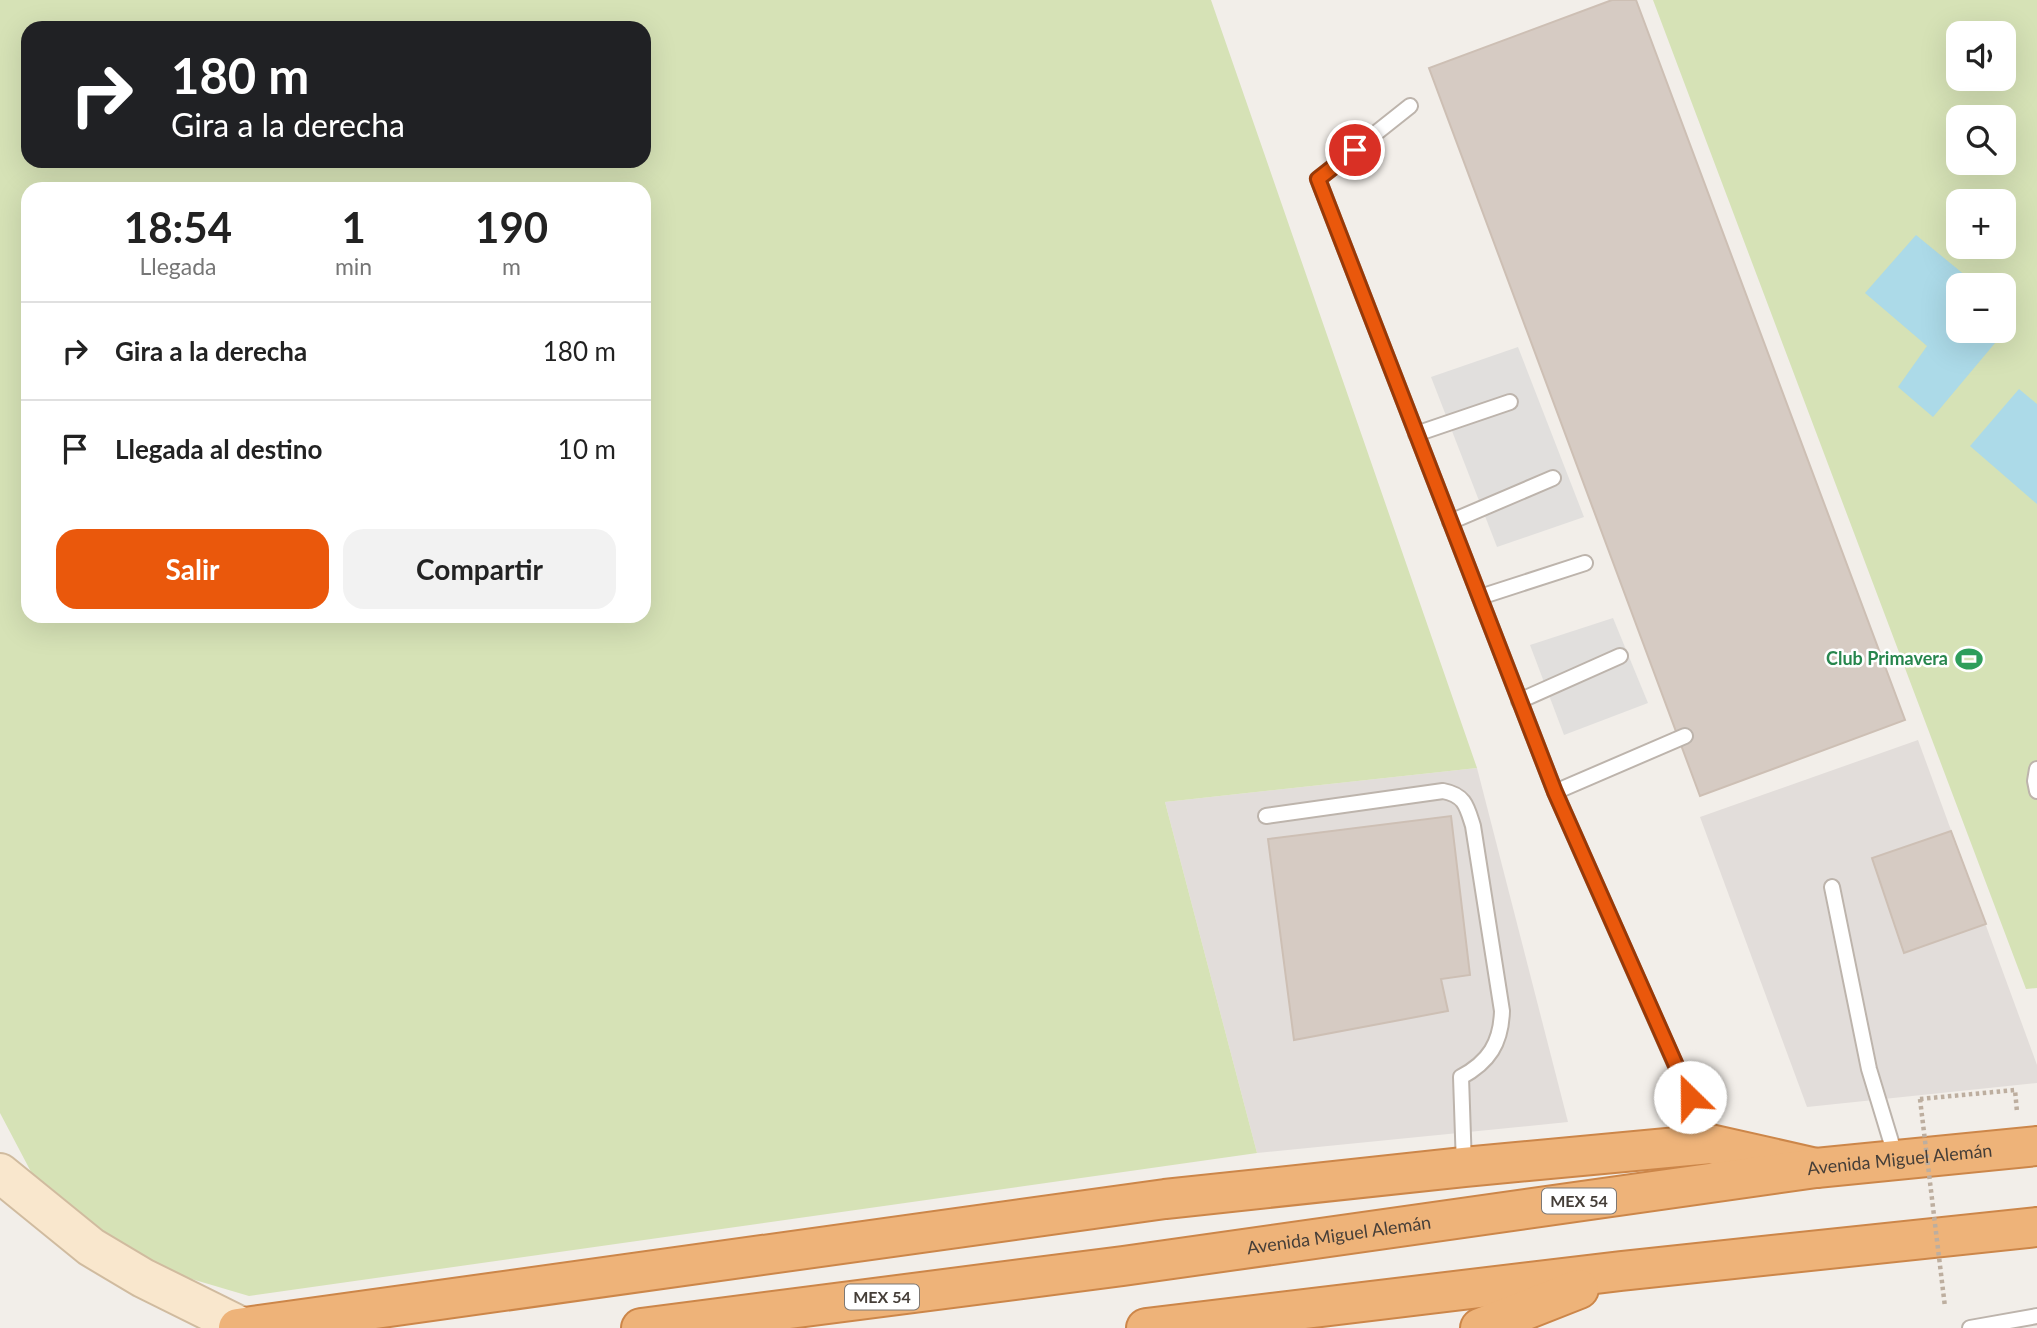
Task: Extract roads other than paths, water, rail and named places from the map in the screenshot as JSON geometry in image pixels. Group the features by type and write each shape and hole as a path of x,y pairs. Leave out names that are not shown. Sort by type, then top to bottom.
{"highway":[{"path":"240,1328 1165,1199 1464,1167 1710,1144 1816,1168"},
{"name":"Avenida Miguel Alemán","path":"641,1328 1123,1266 1816,1168 2037,1146"},
{"path":"1146,1328 1621,1272 2037,1227"},
{"path":"1499,1327 1621,1272"}],"main road":[{"path":"0,1173 91,1247 143,1278 240,1328"}],"lane":[{"path":"1410,106 1318,179 1555,792 1710,1144"},
{"path":"1416,434 1510,402"},
{"path":"1450,522 1553,478"},
{"path":"1480,597 1585,563"},
{"path":"1519,701 1620,656"},
{"path":"1555,792 1685,736"},
{"path":"2037,769 2037,791"},
{"path":"1266,816 1443,791 1456,793 1465,801 1474,826 1502,1011 1502,1031 1482,1066 1461,1077 1464,1167"},
{"path":"1832,887 1869,1069 1896,1160"},
{"path":"1970,1328 2037,1316"}],"water":[{"path":"1916,235 1962,273 1946,273 1946,343 1995,343 1933,417 1898,387 1927,346 1865,293"},
{"path":"2019,389 2037,404 2037,504 1970,446"}],"place":[{"name":"Club Primavera","path":"1969,659"}]}
